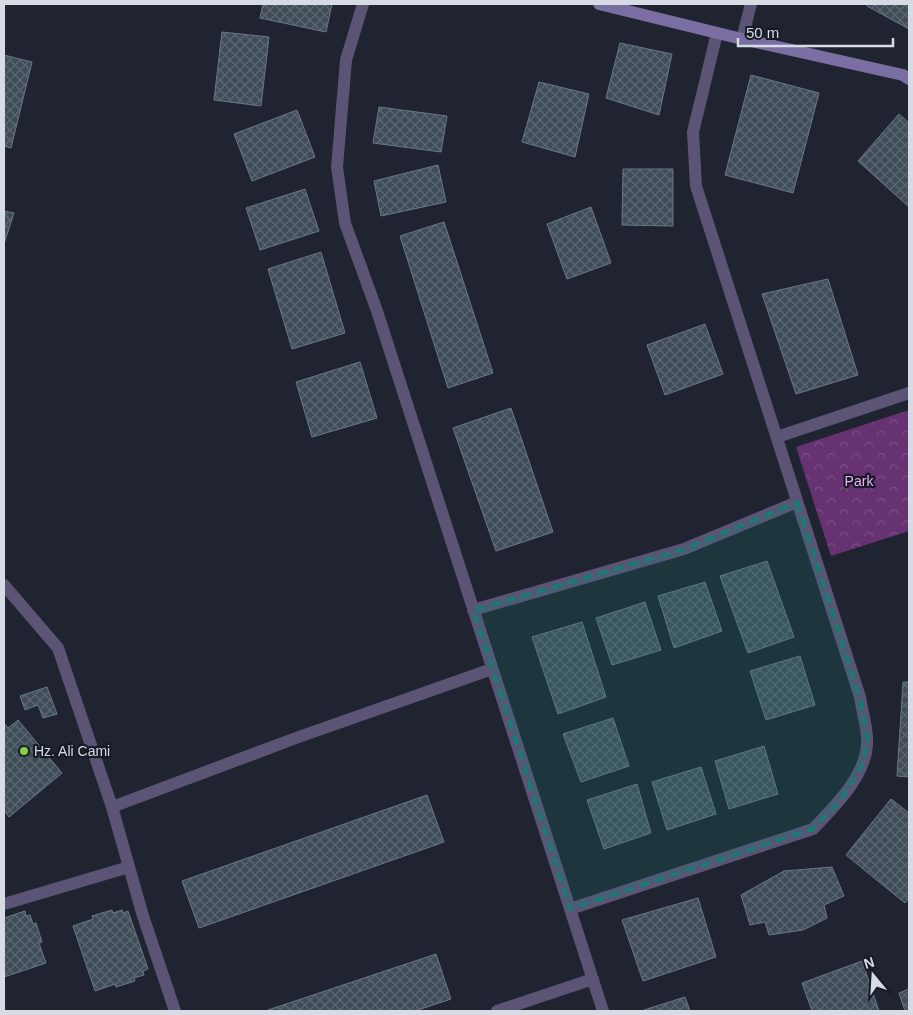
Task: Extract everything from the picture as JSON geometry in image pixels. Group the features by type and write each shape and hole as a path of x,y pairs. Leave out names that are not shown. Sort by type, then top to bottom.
{"street":[{"path":"363,4 346,60 337,167 345,223 377,311 603,1011"},
{"path":"599,4 742,39 903,75 909,79"},
{"path":"742,39 751,4"},
{"path":"570,909 813,830 840,801 862,766 868,740 860,697 696,186 694,132 717,33"},
{"path":"777,437 909,393"},
{"path":"473,610 684,549 797,502"},
{"path":"4,585 58,648 112,807 143,916 175,1011"},
{"path":"112,807 296,738 492,669"},
{"path":"4,904 129,867"},
{"path":"497,1011 593,979"}],"highlighted area":[{"path":"797,502 860,697 868,740 862,766 840,801 813,829 570,909 473,610 684,549"}],"green space":[{"name":"Park","path":"909,410 909,531 831,556 796,447"}],"building":[{"path":"263,4 332,4 326,32 260,18"},
{"path":"868,4 909,4 909,29 867,6"},
{"path":"222,32 269,37 261,106 214,100"},
{"path":"620,43 672,54 659,115 606,98"},
{"path":"4,55 32,62 11,148 4,146"},
{"path":"751,75 819,93 793,193 725,175"},
{"path":"539,82 589,94 575,157 522,142"},
{"path":"379,107 447,116 441,152 373,143"},
{"path":"297,110 315,157 252,181 234,134"},
{"path":"899,114 909,123 909,207 858,161"},
{"path":"438,165 446,202 381,216 374,181"},
{"path":"623,169 673,169 673,226 622,225"},
{"path":"305,189 319,231 260,250 246,208"},
{"path":"591,207 611,263 567,279 547,224"},
{"path":"4,211 14,213 4,244"},
{"path":"444,222 493,373 448,388 400,236"},
{"path":"321,252 345,333 292,349 268,269"},
{"path":"828,279 858,375 796,394 762,294"},
{"path":"705,324 723,374 665,395 647,345"},
{"path":"360,362 377,418 312,437 296,382"},
{"path":"511,408 553,532 496,551 453,428"},
{"path":"767,561 794,637 748,653 720,576"},
{"path":"705,582 722,631 674,648 658,596"},
{"path":"645,602 661,650 612,665 596,618"},
{"path":"582,622 606,697 558,714 532,637"},
{"path":"800,656 815,705 766,720 750,671"},
{"path":"903,682 909,682 909,777 897,776"},
{"path":"47,687 57,714 43,718 38,705 25,710 20,696"},
{"path":"613,718 629,766 581,782 563,734"},
{"name":"Hz. Ali Cami","path":"18,720 62,773 9,817 4,810 4,723 8,728"},
{"path":"764,746 778,794 729,809 715,761"},
{"path":"701,767 716,814 667,830 652,782"},
{"path":"637,784 651,833 604,849 587,800"},
{"path":"427,795 444,842 199,928 182,881"},
{"path":"891,799 909,813 909,898 905,903 846,855"},
{"path":"832,867 844,896 824,905 827,918 803,930 769,935 765,922 750,925 741,895 784,871"},
{"path":"698,898 716,957 643,981 622,920"},
{"path":"112,910 113,913 122,910 123,913 128,911 148,969 143,971 144,975 134,978 135,981 116,987 115,984 95,991 73,926 93,919 92,916"},
{"path":"25,911 26,916 30,915 33,924 36,923 42,942 39,943 46,963 4,977 4,918"},
{"path":"436,954 451,999 415,1011 265,1011"},
{"path":"862,961 879,1011 812,1011 802,983"},
{"path":"909,989 909,1011 905,1011 899,993"},
{"path":"685,997 690,1011 641,1011"}],"place":[{"name":"Hz. Ali Cami","path":"24,751"}]}
